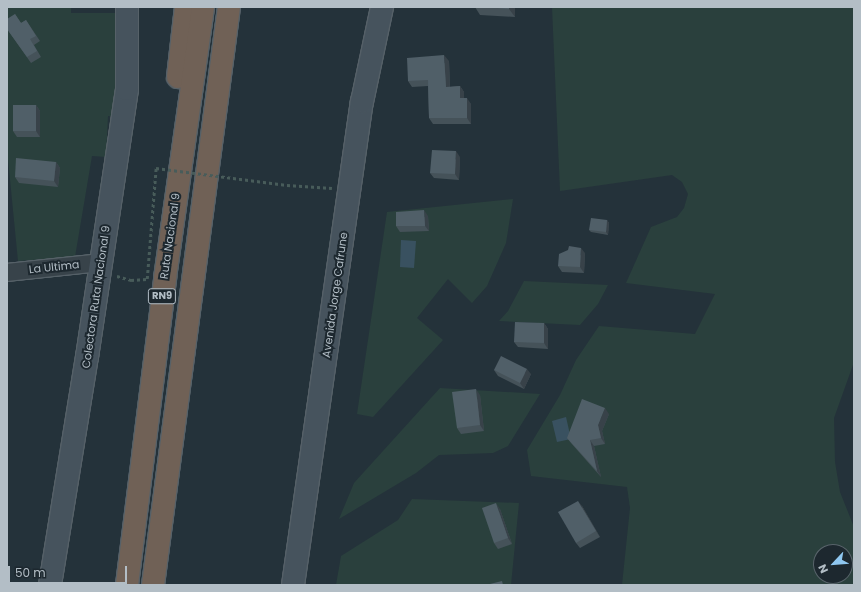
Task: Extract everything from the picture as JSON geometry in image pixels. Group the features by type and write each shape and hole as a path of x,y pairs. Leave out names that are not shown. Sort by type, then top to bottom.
{"highway":[{"path":"176,189 176,104 186,7"},
{"name":"Ruta Nacional 9","path":"127,585 176,189 203,7"},
{"name":"RN9","path":"153,585 229,7"},
{"path":"216,113 238,7"}],"street":[{"name":"Colectora Ruta Nacional 9","path":"50,585 127,89 127,7"},
{"name":"Avenida Jorge Cafrune","path":"293,585 351,189 362,102 382,7"},
{"name":"La Ultima","path":"7,272 100,262"}],"path":[{"path":"131,280 147,279 156,168 287,185 351,189"}],"green space":[{"path":"7,7 71,7 71,13 117,13 119,117 108,116 106,157 92,156 75,257 18,261 7,149"},
{"path":"552,7 854,7 854,362 834,418 835,462 840,492 854,527 854,585 622,585 630,508 627,487 531,476 527,450 560,395 576,360 599,326 695,334 715,294 626,283 651,227 677,217 684,208 688,194 682,182 672,175 560,191"},
{"path":"513,199 506,243 487,286 472,303 448,279 417,318 443,340 373,417 357,414 387,212"},
{"path":"524,281 608,285 598,304 580,325 499,321 508,311"},
{"path":"440,388 540,394 508,446 493,453 439,455 416,473 339,519 354,483"},
{"path":"412,499 519,503 511,585 336,585 341,556 398,520"}],"water":[{"path":"401,240 416,241 414,268 400,267"},
{"path":"566,417 571,439 557,442 552,421"}],"building":[{"path":"485,7 509,7 509,9"},
{"path":"15,14 21,23 26,20 36,36 30,39 37,51 27,57 7,29 7,19"},
{"path":"444,55 446,87 460,86 460,98 467,98 467,118 429,118 428,80 408,81 407,58"},
{"path":"13,105 36,105 36,131 13,131"},
{"path":"432,150 456,151 455,174 430,173"},
{"path":"16,158 56,162 54,181 15,177"},
{"path":"424,210 425,226 396,226 396,212"},
{"path":"591,218 607,220 606,232 589,230"},
{"path":"569,246 581,248 580,267 558,266 559,254 568,250"},
{"path":"515,322 544,323 544,343 514,342"},
{"path":"501,356 527,369 520,383 494,370"},
{"path":"476,389 480,425 457,428 452,392"},
{"path":"582,399 605,408 598,425 601,438 590,440 597,471 567,438"},
{"path":"578,501 596,531 576,543 558,512"},
{"path":"496,503 508,538 494,543 482,508"},
{"path":"502,581 503,585 486,585"}]}
